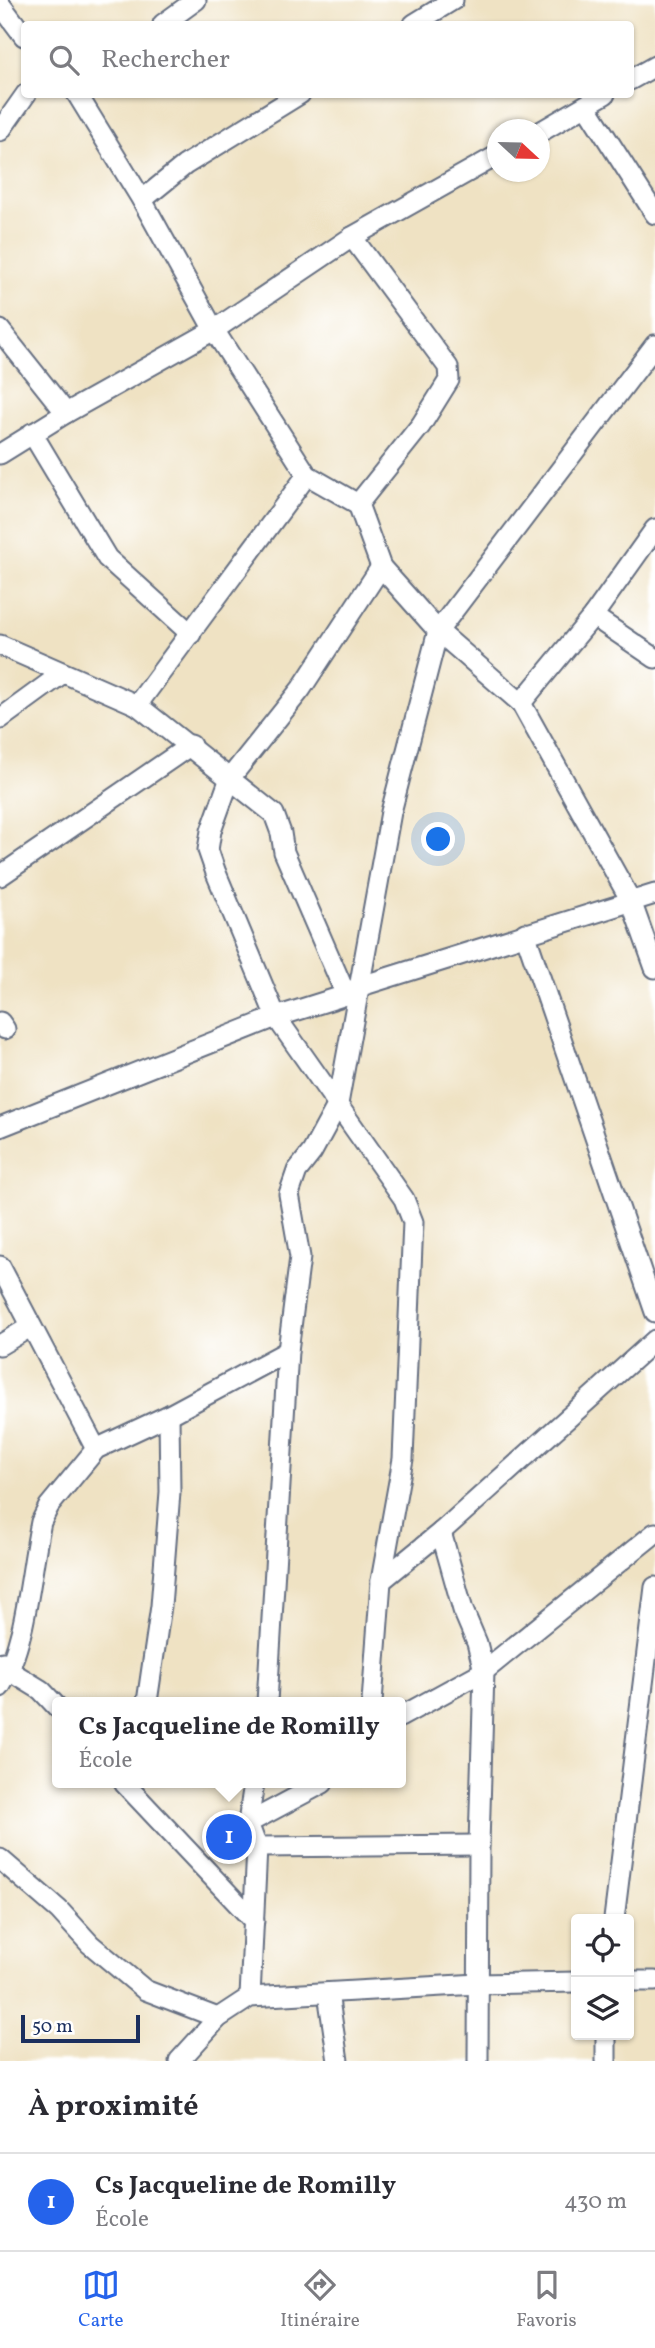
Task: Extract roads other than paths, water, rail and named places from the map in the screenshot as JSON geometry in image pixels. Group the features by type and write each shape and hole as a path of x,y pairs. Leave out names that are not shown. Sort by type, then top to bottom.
{"street":[{"path":"167,21 195,0"},
{"path":"419,21 453,0"},
{"path":"0,4 21,32"},
{"path":"634,78 655,66"},
{"path":"0,131 23,98"},
{"path":"79,98 142,201 214,330 307,475 358,504 381,567 438,632 520,703 631,901 655,968"},
{"path":"142,201 185,165 294,98"},
{"path":"550,126 599,98"},
{"path":"586,106 655,214"},
{"path":"0,454 66,413 214,330 352,237 487,161"},
{"path":"352,237 448,367 449,380 421,425 358,504"},
{"path":"0,330 66,413"},
{"path":"267,1697 288,1351 300,1257 289,1194 297,1171 312,1152 338,1104 352,991 391,812 438,632 655,345"},
{"path":"32,433 107,558 191,634"},
{"path":"137,705 307,475"},
{"path":"520,703 593,616 653,536"},
{"path":"372,1697 381,1581 403,1459 413,1222 404,1199 276,1017 208,850 211,831 230,778 301,689 381,567"},
{"path":"593,616 655,658"},
{"path":"0,645 137,705 191,745 274,814 284,852 352,991"},
{"path":"0,719 63,673"},
{"path":"0,876 191,745"},
{"path":"0,1126 276,1017 525,933 655,894"},
{"path":"525,933 655,1312"},
{"path":"0,1266 96,1449"},
{"path":"0,1345 30,1327"},
{"path":"381,1581 441,1532 655,1340"},
{"path":"52,1702 41,1690 3,1672 19,1640 41,1522 49,1506 96,1449 169,1415 288,1351"},
{"path":"149,1697 170,1492 169,1415"},
{"path":"441,1532 484,1671 479,1845 478,2061"},
{"path":"406,1714 484,1671 655,1533"},
{"path":"615,1914 655,1587"},
{"path":"133,1788 254,1921"},
{"path":"250,1997 257,1847 248,1823 253,1788"},
{"path":"248,1823 314,1788"},
{"path":"257,1847 479,1845"},
{"path":"0,1859 59,1910 98,1951 145,1990 218,2018"},
{"path":"634,1981 655,1981"},
{"path":"179,2061 218,2018 250,1997 478,1984 571,1982"},
{"path":"328,1993 338,2061"},
{"path":"606,2040 606,2061"}],"place":[{"name":"Cs Jacqueline de Romilly","path":"229,1837"}]}
